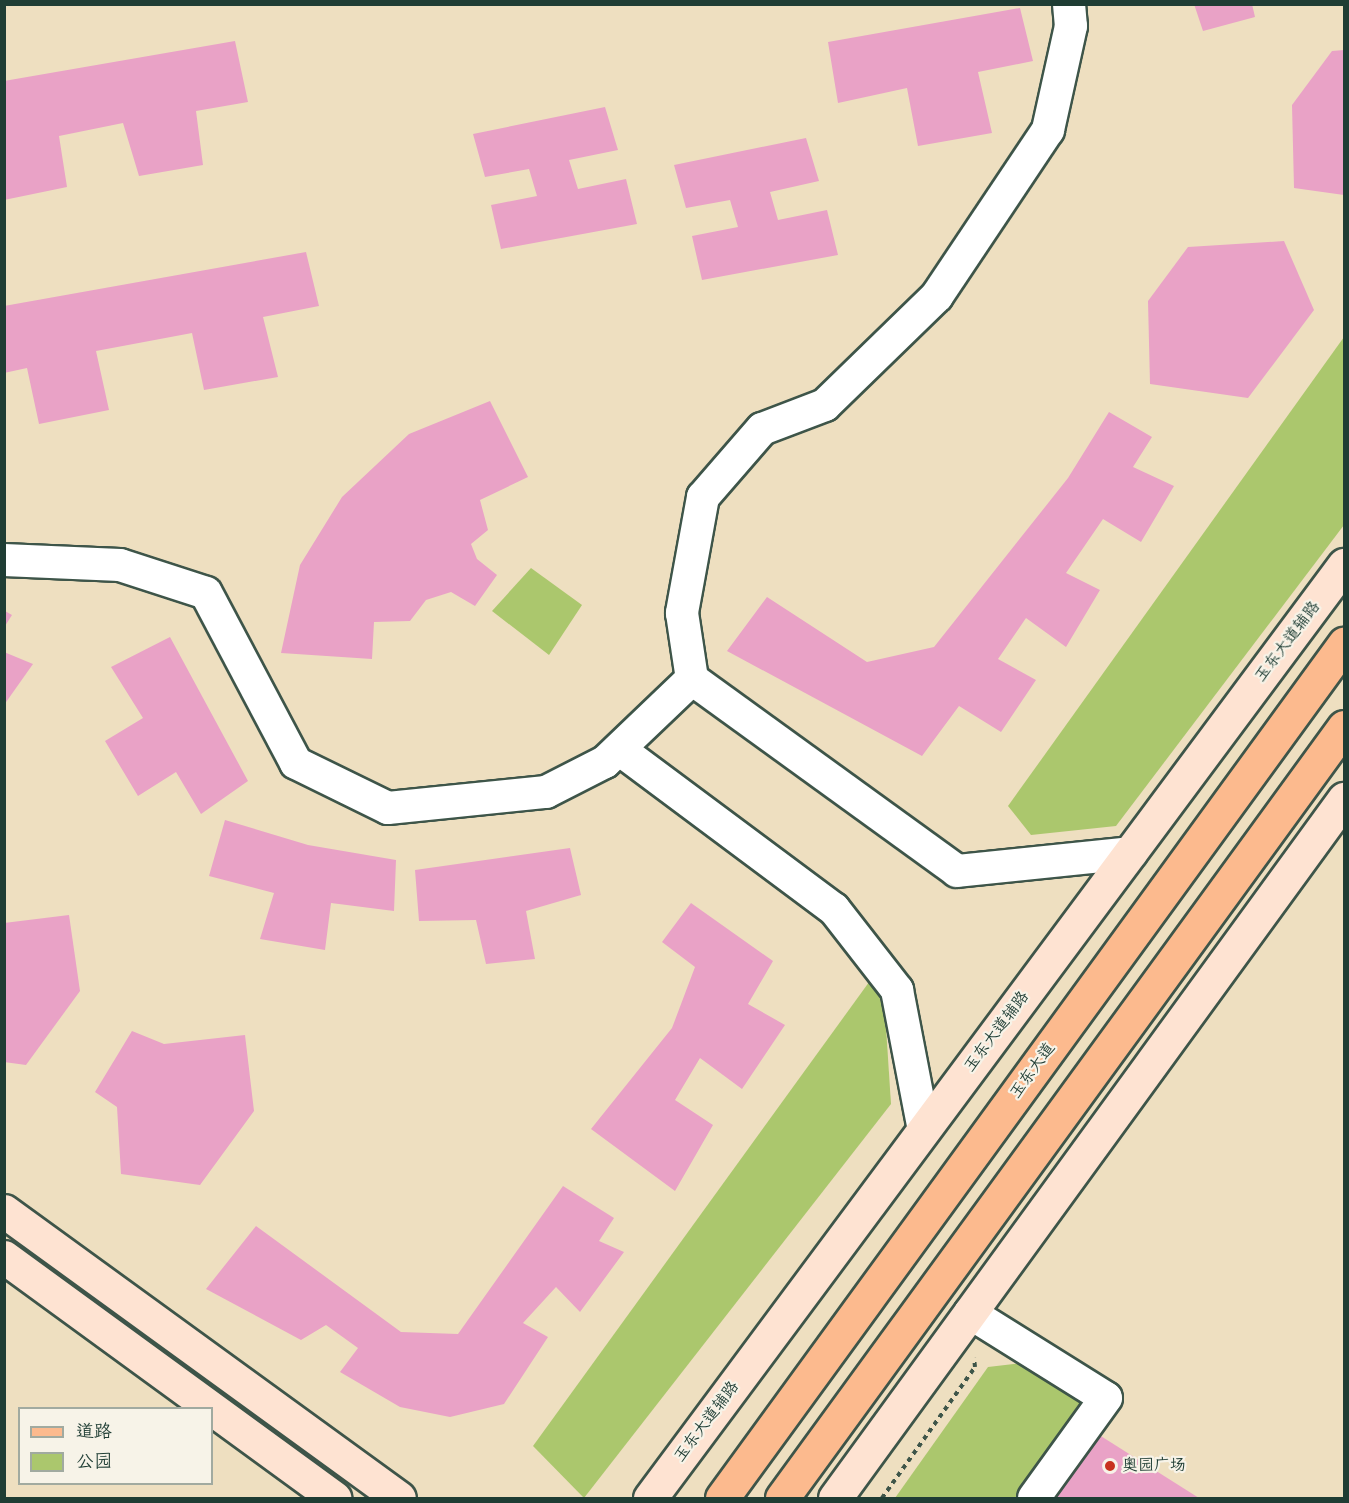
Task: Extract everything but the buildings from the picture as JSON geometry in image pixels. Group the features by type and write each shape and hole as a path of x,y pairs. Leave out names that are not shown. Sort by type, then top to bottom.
{"main road":[{"name":"玉东大道","path":"722,1498 1344,644"},
{"path":"782,1498 1344,727"}],"street":[{"path":"1069,4 1071,26 1048,130 937,296 825,405 762,429 703,497 682,613 692,680 957,871 1131,853"},
{"path":"4,560 120,565 206,593 296,763 388,808 546,792 605,762 692,680"},
{"name":"玉东大道辅路","path":"650,1498 1344,565"},
{"path":"620,749 834,909 897,990 924,1130"},
{"path":"835,1498 1344,799"},
{"path":"4,1211 399,1498"},
{"path":"4,1257 210,1407"},
{"path":"970,1313 1106,1398 1034,1498"},
{"path":"213,1409 335,1498"}],"green space":[{"path":"1344,337 1344,525 1116,826 1031,835 1008,806"},
{"path":"531,568 582,605 549,655 492,611"},
{"path":"872,978 885,1012 891,1104 584,1498 533,1446"},
{"path":"1023,1363 1085,1403 1016,1498 895,1498 988,1367"}],"place":[{"name":"奥园广场","path":"1110,1466"}]}
